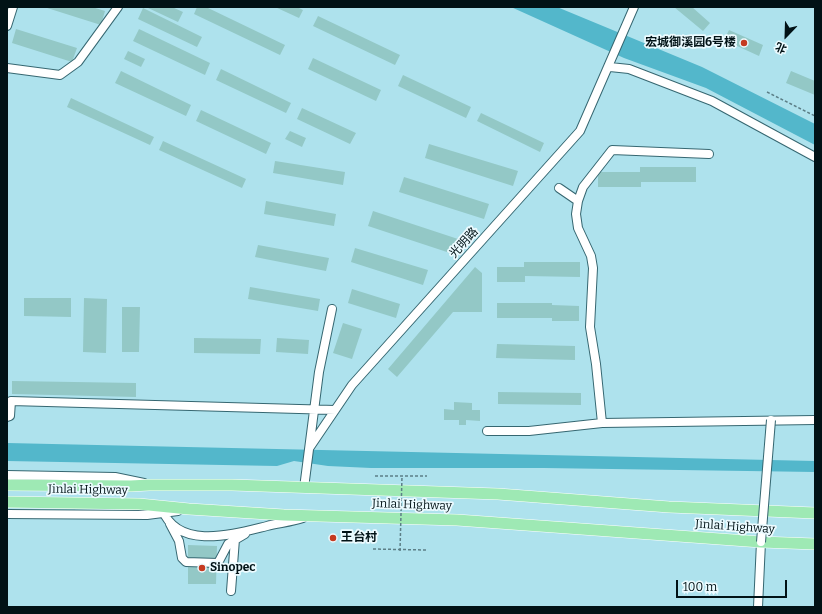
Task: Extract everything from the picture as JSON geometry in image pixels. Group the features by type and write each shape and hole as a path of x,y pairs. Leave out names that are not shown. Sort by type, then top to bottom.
{"highway":[{"name":"Jinlai Highway","path":"7,485 149,485 498,494 669,507 815,513"},
{"name":"Jinlai Highway","path":"7,502 139,504 162,510 457,520 761,542 815,544"}],"street":[{"path":"7,26 13,7"},
{"path":"7,68 60,75 78,62 118,7"},
{"name":"光明路","path":"304,488 310,447 352,385 580,131 611,64 634,7"},
{"path":"611,64 712,101 815,157"},
{"path":"602,423 596,364 590,327 593,268 591,256 578,228 576,214 578,201 583,187 612,150 709,154"},
{"path":"559,188 578,201"},
{"path":"310,447 319,372 332,309"},
{"path":"7,417 10,416 11,401 335,410"},
{"path":"758,607 770,420"},
{"path":"487,431 529,431 602,423 815,420"},
{"path":"7,475 115,477 131,479 149,485"},
{"path":"7,514 147,515 162,510 179,541 182,558 186,562 218,563 227,545 251,530"},
{"path":"169,521 188,532 201,536 221,536 288,523 311,515"},
{"path":"231,591 235,539"}],"path":[{"path":"767,92 815,116"},
{"path":"375,476 427,476"},
{"path":"400,551 402,476"},
{"path":"373,549 400,551 426,550"}],"water":[{"path":"511,7 557,7 702,67 815,124 815,145 706,88 624,58"},
{"path":"7,443 815,461 815,472 544,468 371,468 328,466 294,461 277,466 7,461"}],"building":[{"path":"44,7 92,7 105,11 101,25"},
{"path":"146,7 172,7 183,12 178,22"},
{"path":"197,7 206,7 285,45 280,55 194,14"},
{"path":"275,7 297,7 303,10 299,18"},
{"path":"674,7 692,7 710,23 703,31"},
{"path":"143,8 202,37 197,47 138,19"},
{"path":"318,16 400,55 395,65 313,26"},
{"path":"16,29 77,48 72,62 12,43"},
{"path":"139,29 210,63 205,75 133,41"},
{"name":"宏城御溪园6号楼","path":"729,30 763,45 759,56 724,40"},
{"path":"128,51 145,59 141,67 124,59"},
{"path":"313,58 381,90 376,101 308,69"},
{"path":"221,69 291,103 286,113 216,80"},
{"path":"121,71 191,105 186,116 115,83"},
{"path":"791,71 815,81 815,95 786,83"},
{"path":"403,75 471,107 466,118 398,86"},
{"path":"71,98 154,137 150,145 67,107"},
{"path":"302,108 356,133 350,144 297,119"},
{"path":"201,110 271,143 266,154 196,121"},
{"path":"481,113 544,143 540,152 477,121"},
{"path":"290,131 306,138 302,147 285,139"},
{"path":"163,141 246,179 242,188 159,150"},
{"path":"429,144 518,171 513,186 425,158"},
{"path":"275,161 345,172 343,185 273,173"},
{"path":"640,167 696,167 696,182 641,182 641,187 598,187 598,172 640,172"},
{"path":"404,177 489,204 484,219 399,192"},
{"path":"266,201 336,214 334,226 264,214"},
{"path":"373,211 458,239 453,254 368,226"},
{"path":"258,245 329,258 326,271 255,257"},
{"path":"355,248 428,270 423,285 351,262"},
{"path":"524,262 580,262 580,277 525,276 525,282 497,282 497,267 524,267"},
{"path":"475,267 482,273 482,312 453,312 397,377 388,369"},
{"path":"250,287 320,299 318,311 248,299"},
{"path":"352,289 400,304 396,318 348,303"},
{"path":"24,298 71,298 71,317 24,316"},
{"path":"84,298 107,299 106,353 83,352"},
{"path":"497,303 552,303 552,305 579,306 579,321 552,321 552,318 497,318"},
{"path":"122,307 140,307 139,352 122,352"},
{"path":"343,323 362,329 352,359 333,353"},
{"path":"194,338 261,339 260,354 194,353"},
{"path":"277,338 309,340 308,354 276,352"},
{"path":"497,344 575,346 575,360 496,358"},
{"path":"12,381 136,383 136,397 12,394"},
{"path":"498,392 581,393 581,405 498,404"},
{"path":"454,402 472,403 472,410 480,410 480,421 466,420 466,425 459,425 459,420 444,420 444,409 454,410"},
{"path":"188,545 217,546 216,584 188,584"}],"place":[{"name":"宏城御溪园6号楼","path":"744,43"},
{"name":"王台村","path":"333,538"},
{"name":"Sinopec","path":"202,568"}]}
